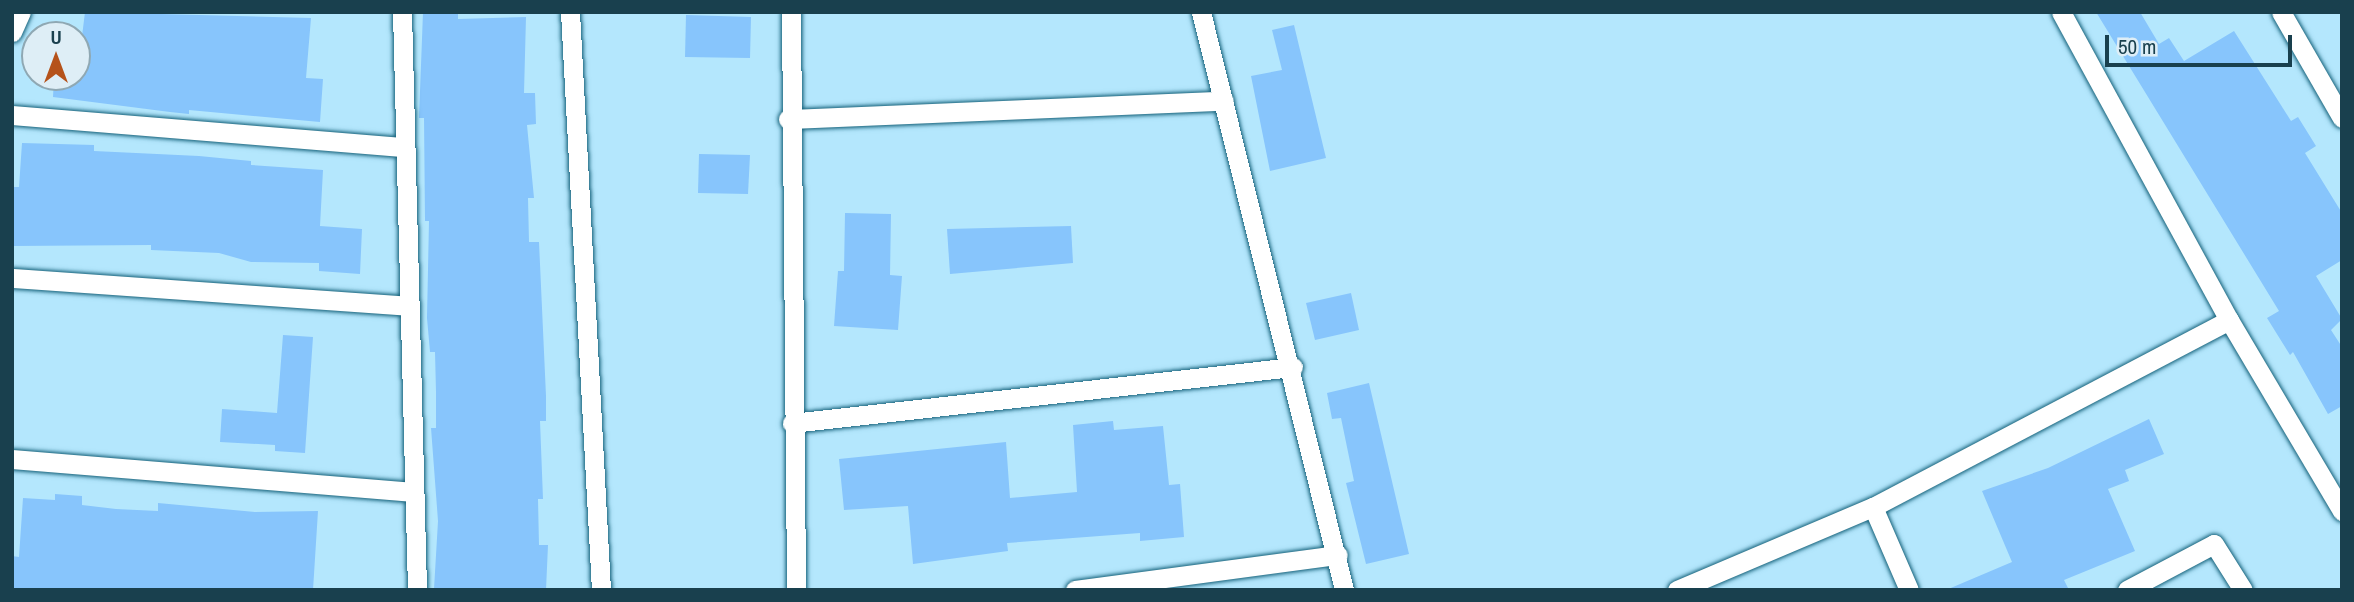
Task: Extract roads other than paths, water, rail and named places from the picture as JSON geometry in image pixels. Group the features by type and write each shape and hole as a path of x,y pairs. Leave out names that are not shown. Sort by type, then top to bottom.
{"street":[{"path":"12,32 21,12"},
{"path":"402,12 416,590"},
{"path":"570,12 601,590"},
{"path":"790,12 788,119 796,590"},
{"path":"1201,12 1293,368 1344,590"},
{"path":"2061,12 2229,320 2342,511"},
{"path":"2281,12 2342,118"},
{"path":"788,119 1224,101"},
{"path":"12,115 405,146"},
{"path":"12,278 410,306"},
{"path":"1677,590 1873,507 2229,320"},
{"path":"792,423 1293,368"},
{"path":"12,459 414,492"},
{"path":"1873,507 1909,590"},
{"path":"2127,590 2214,544 2243,590"},
{"path":"1074,590 1338,555"}]}
